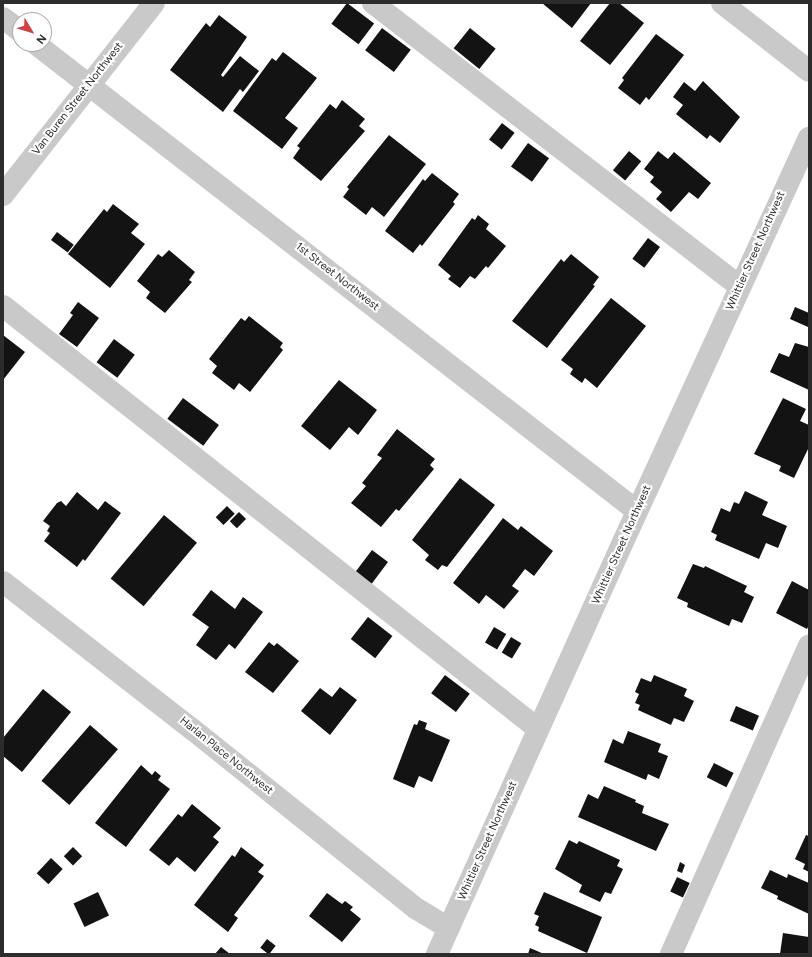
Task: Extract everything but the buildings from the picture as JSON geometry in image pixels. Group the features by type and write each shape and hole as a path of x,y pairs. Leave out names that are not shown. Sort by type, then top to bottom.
{"street":[{"name":"Van Buren Street Northwest","path":"3,195 154,3"},
{"path":"373,3 740,287"},
{"path":"722,3 809,71"},
{"path":"3,18 12,25"},
{"name":"1st Street Northwest","path":"46,52 637,511"},
{"name":"Whittier Street Northwest","path":"437,954 740,287 802,170 809,138"},
{"path":"3,306 538,729"},
{"name":"Harlan Place Northwest","path":"3,582 192,728 417,909 449,928"},
{"path":"671,954 809,646"}]}
